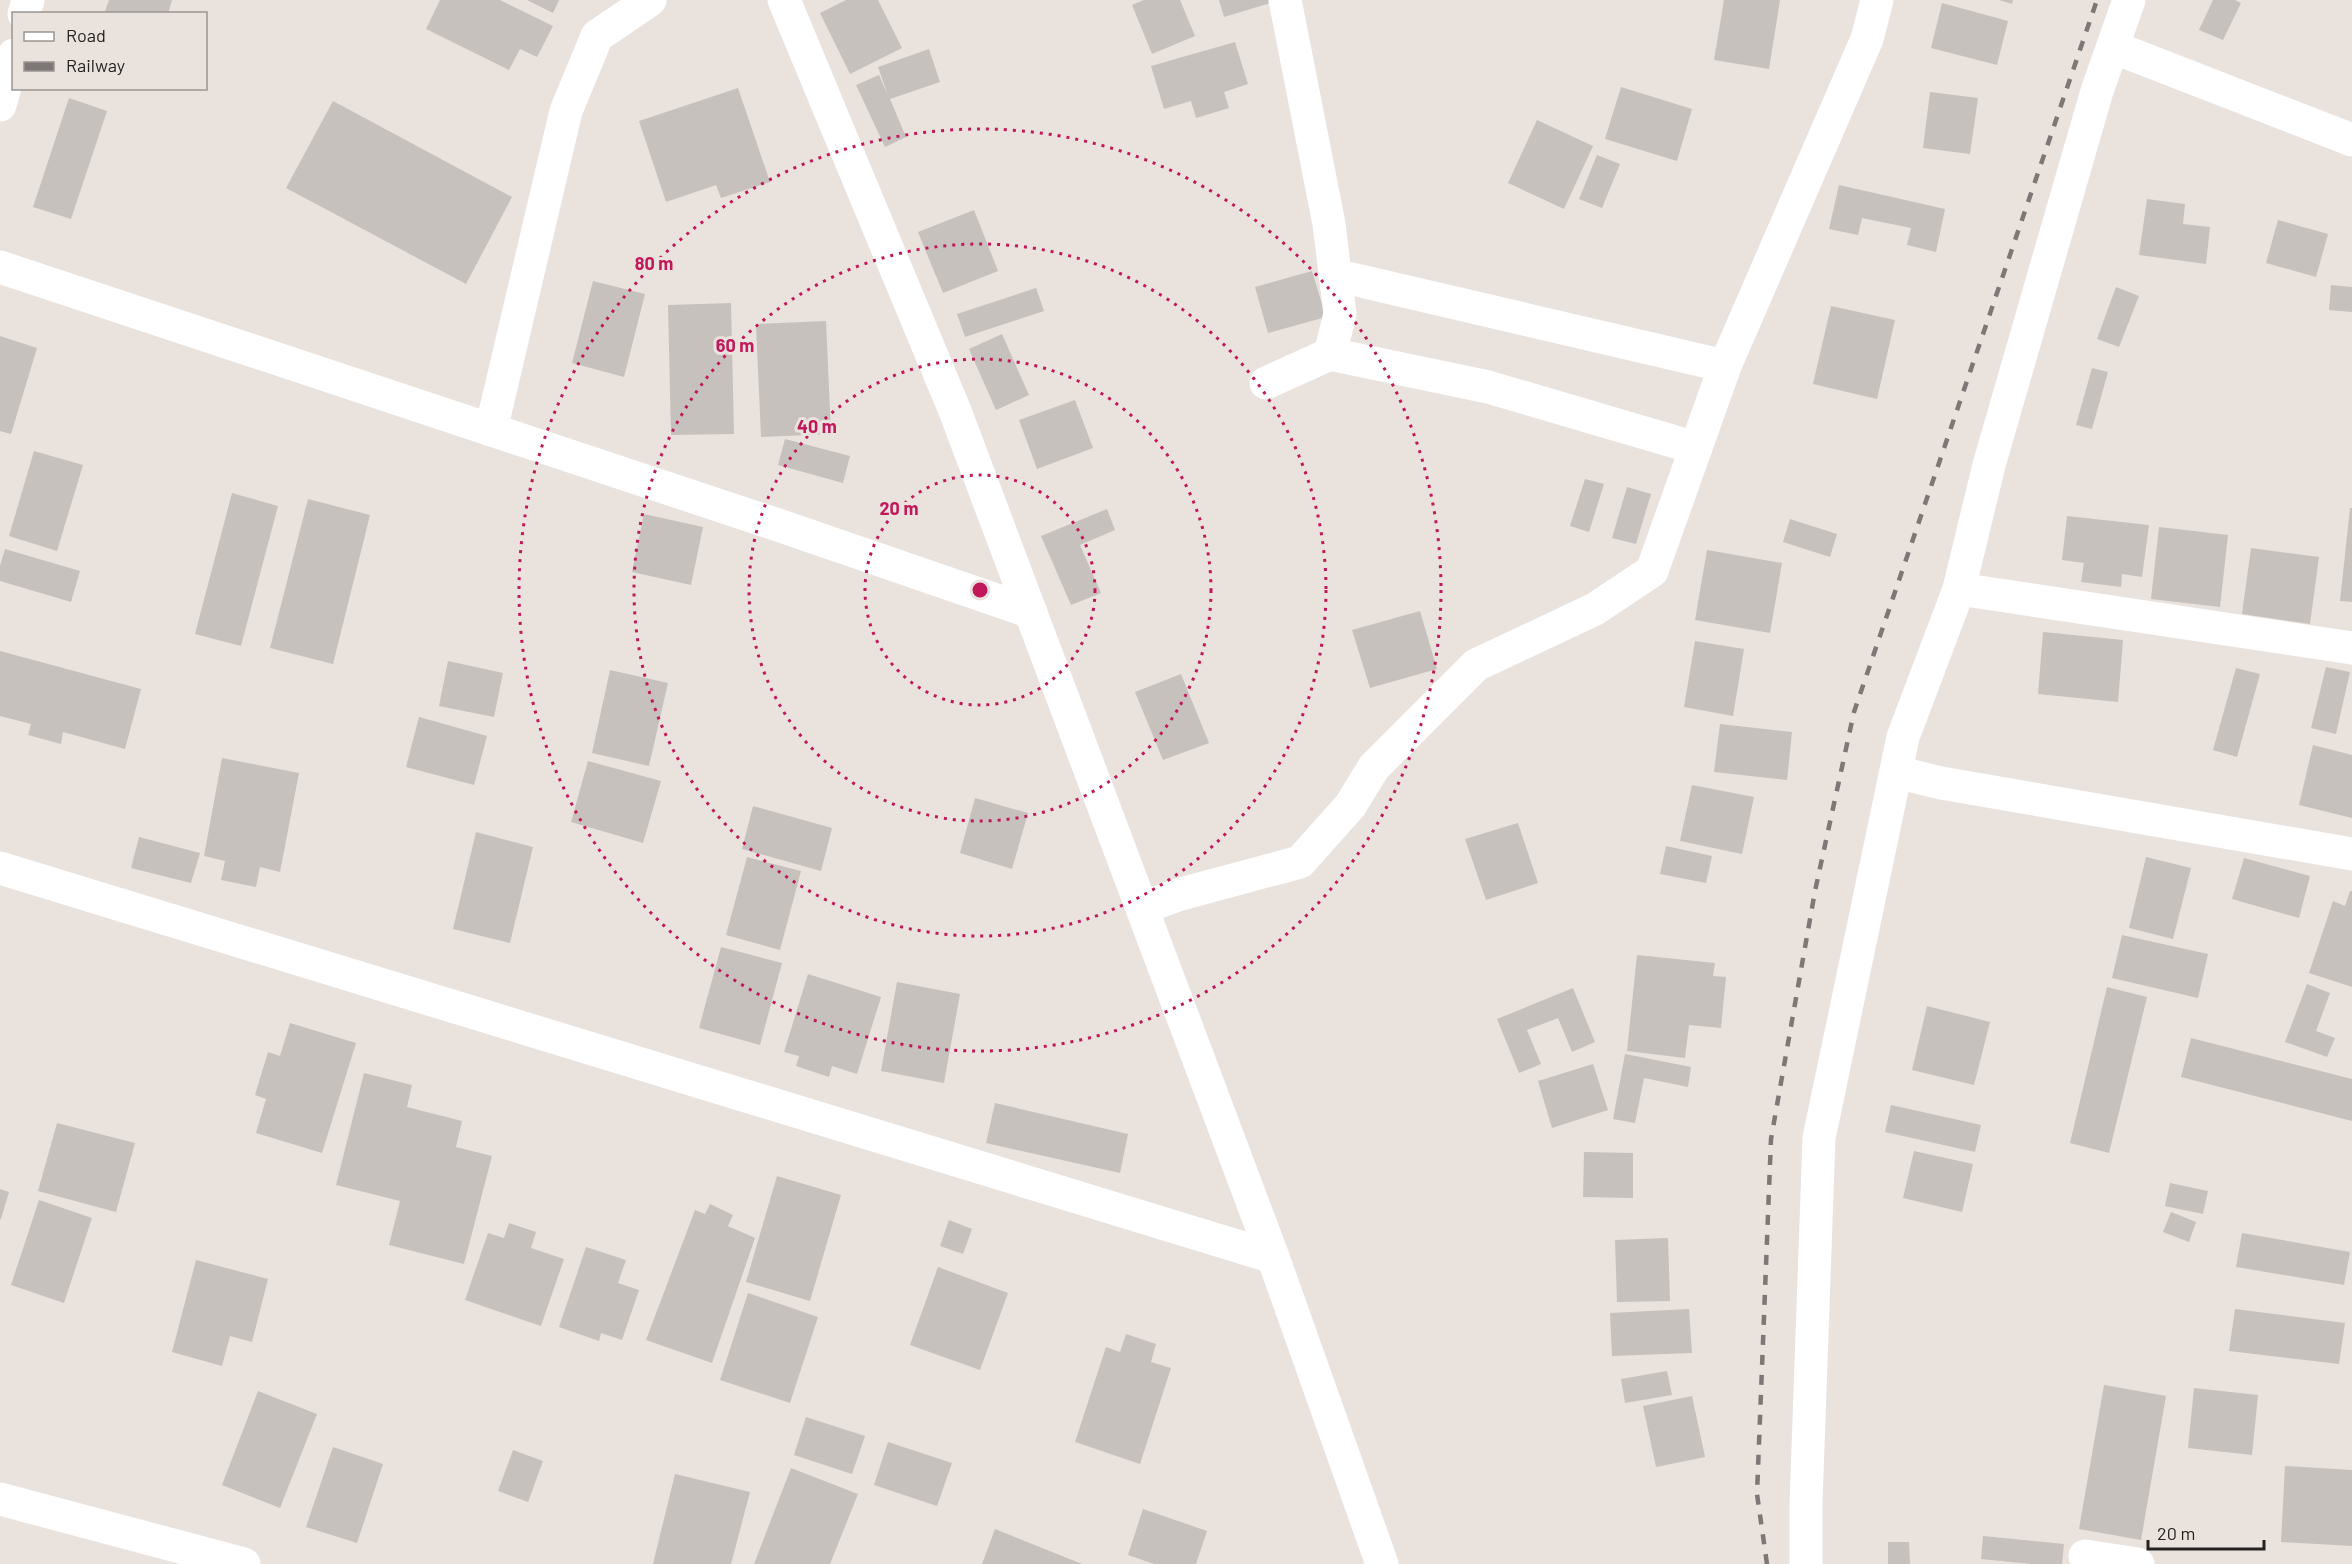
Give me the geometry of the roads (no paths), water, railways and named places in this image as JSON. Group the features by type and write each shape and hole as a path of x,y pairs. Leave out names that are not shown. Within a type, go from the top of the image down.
{"street":[{"path":"491,430 566,111 597,36 650,0"},
{"path":"784,0 955,411 1273,1257 1382,1564"},
{"path":"1285,0 1329,224 1340,314 1330,354"},
{"path":"1142,908 1180,894 1300,862 1350,806 1374,767 1476,665 1594,609 1652,571 1725,366 1867,39 1877,0"},
{"path":"1806,1564 1806,1504 1820,1138 1903,738 1959,589 1992,454 2097,90 2129,0"},
{"path":"2113,47 2352,140"},
{"path":"0,105 12,62"},
{"path":"0,267 1031,612"},
{"path":"1335,275 1725,366"},
{"path":"1266,383 1330,354 1488,387 1696,448"},
{"path":"1959,589 2352,648"},
{"path":"1896,772 1953,785 2352,854"},
{"path":"0,868 1273,1257"},
{"path":"0,1499 244,1564"},
{"path":"2085,1556 2138,1564"}],"railway":[{"path":"1767,1564 1757,1494 1771,1139 1815,891 1854,712 2097,0"}]}
